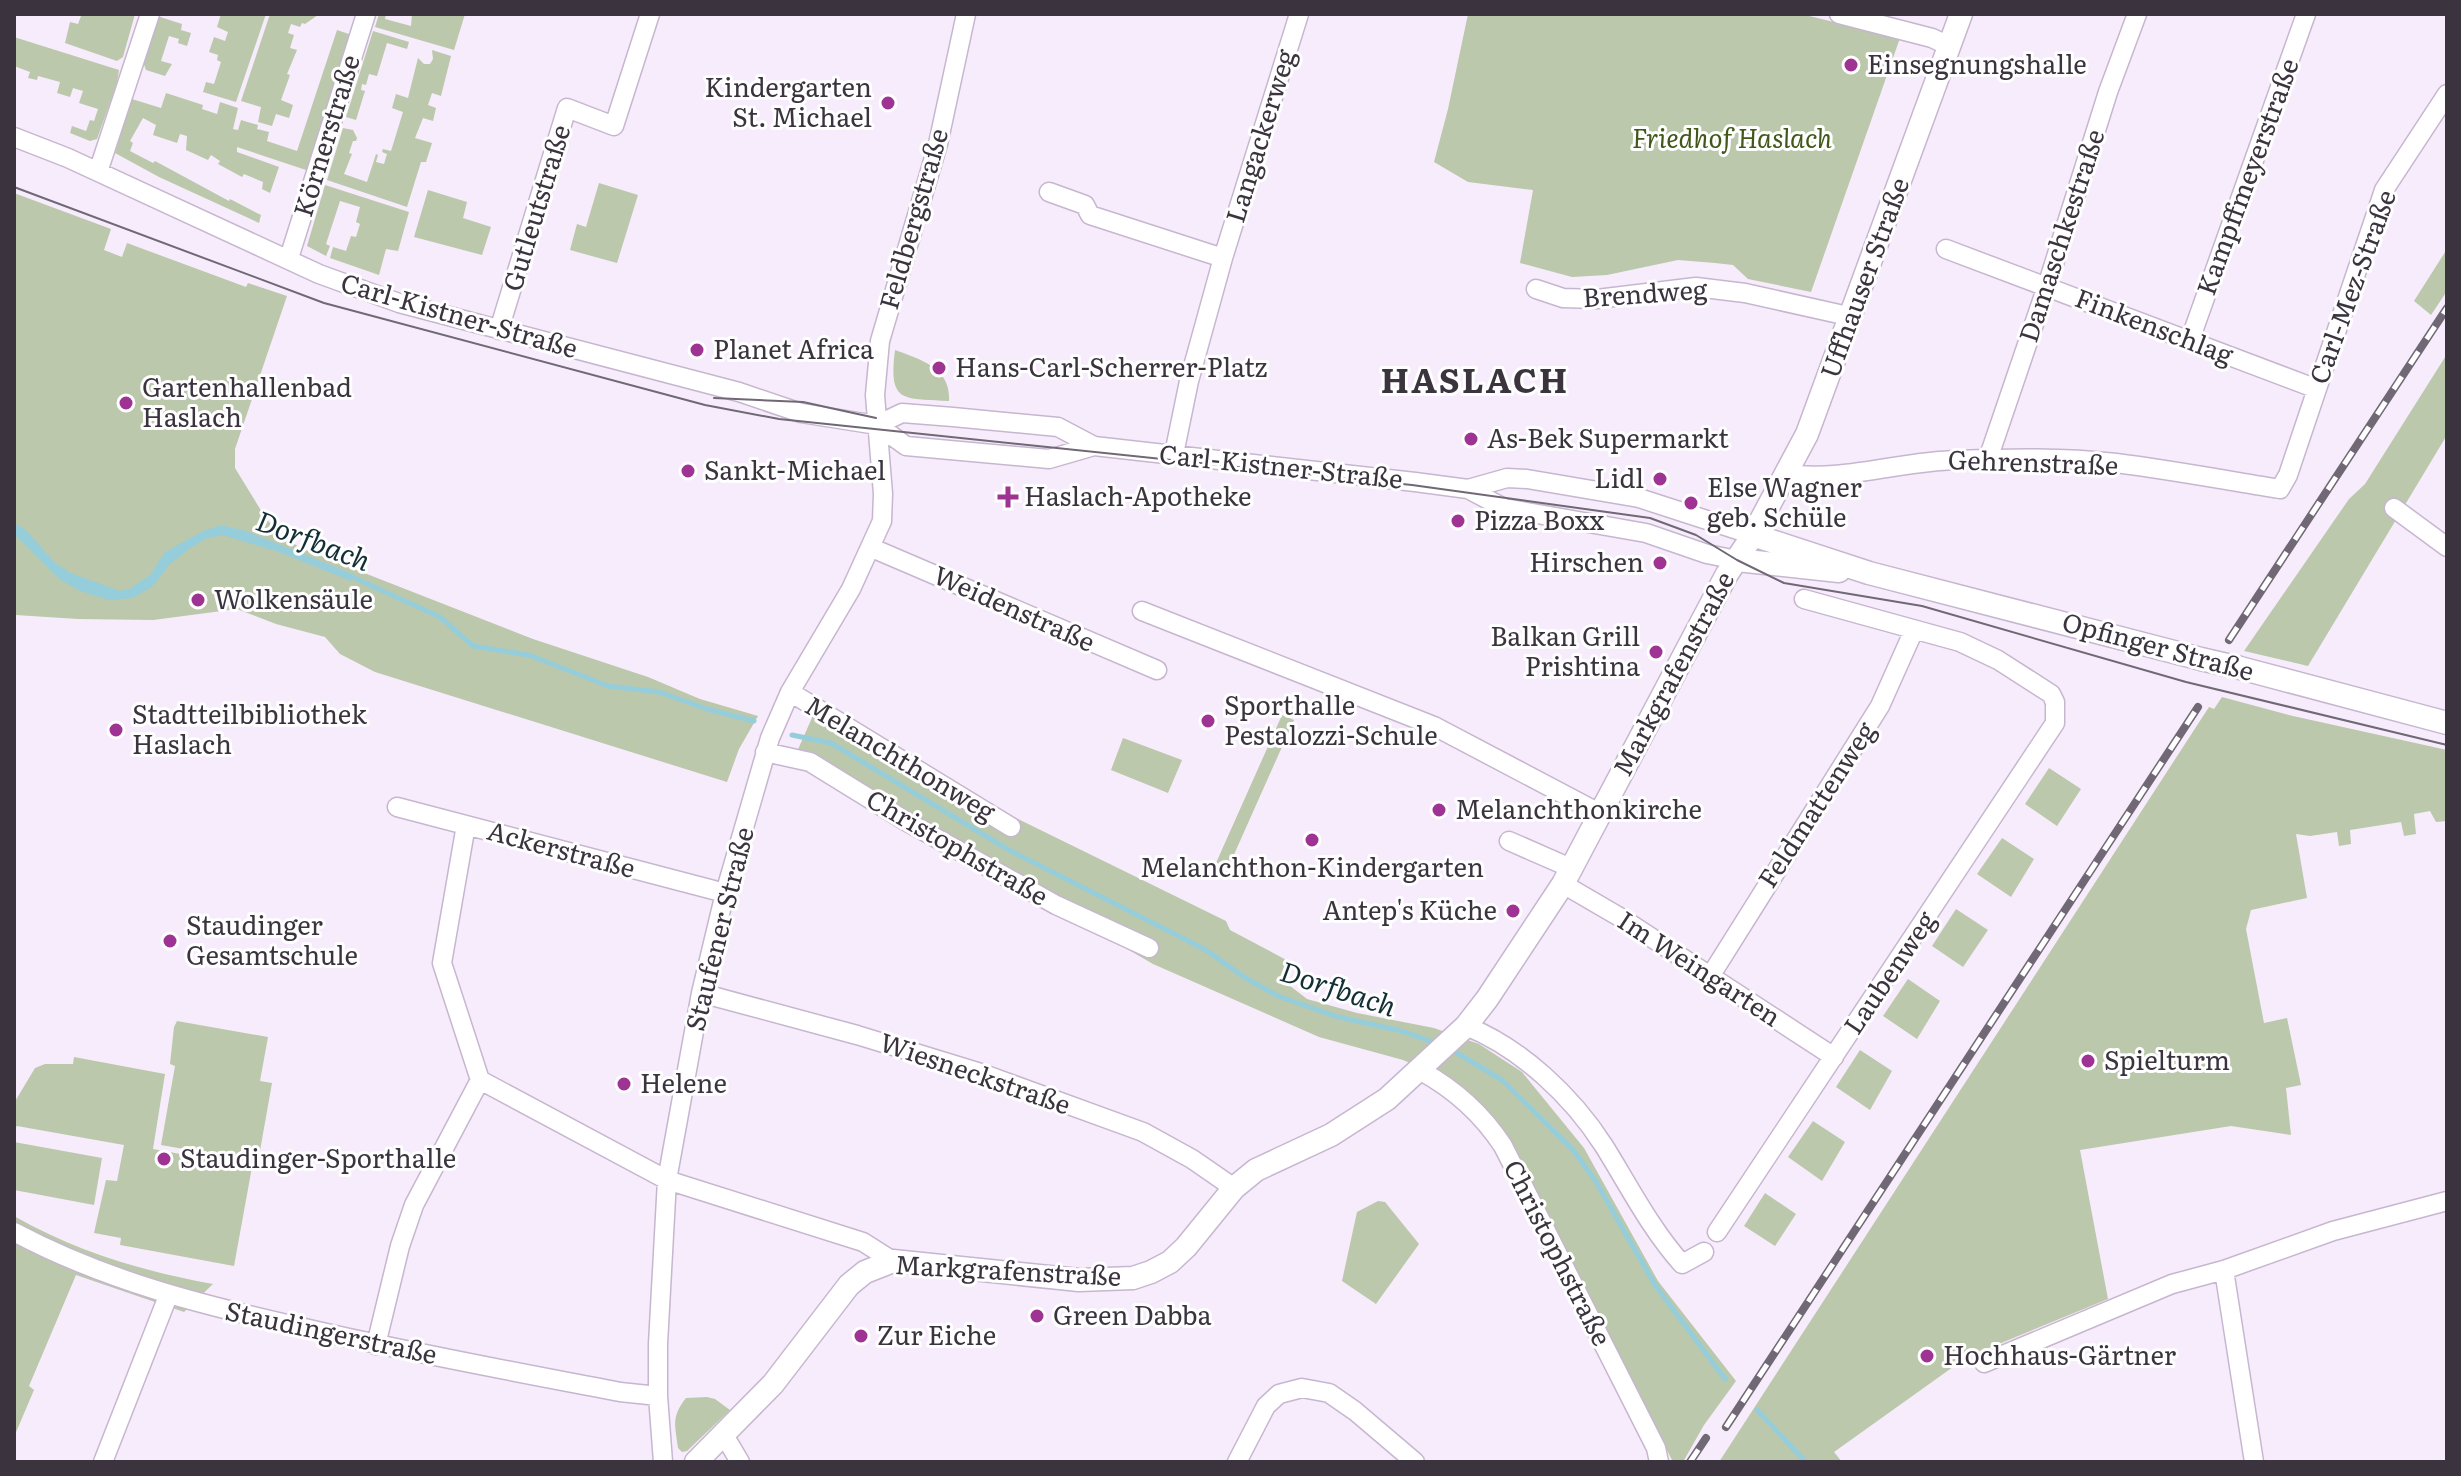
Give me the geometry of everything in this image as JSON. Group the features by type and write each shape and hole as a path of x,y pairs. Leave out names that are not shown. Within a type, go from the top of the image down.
{"street":[{"path":"98,172 150,14"},
{"name":"Körnerstraße","path":"289,258 366,14"},
{"name":"Gutleutstraße","path":"499,330 567,108 614,126 650,14"},
{"name":"Feldbergstraße","path":"877,425 877,360 882,328 938,144 966,14"},
{"name":"Langackerweg","path":"1174,454 1189,381 1223,258 1299,14"},
{"path":"1839,14 1932,38 1949,46"},
{"name":"Uffhauser Straße","path":"1753,535 1807,434 1961,14"},
{"name":"Damaschkestraße","path":"1988,459 2108,92 2137,14"},
{"name":"Kampffmeyerstraße","path":"2190,340 2306,14"},
{"name":"Carl-Mez-Straße","path":"2280,489 2288,475 2384,190 2447,94"},
{"name":"Carl-Kistner-Straße","path":"14,137 357,289 499,330 739,392 801,413 877,425 906,446 1049,459 1094,446 1468,489 1504,508 1646,533 1707,554 1737,560"},
{"name":"Langackerweg","path":"1049,192 1085,205 1090,215 1223,258"},
{"name":"Finkenschlag","path":"1946,249 2317,389"},
{"name":"Brendweg","path":"1536,289 1563,298 1597,299 1696,287 1745,293 1848,316"},
{"name":"Carl-Kistner-Straße","path":"877,425 906,413 1058,427 1094,446"},
{"name":"Staufener Straße","path":"663,1462 658,1396 659,1298 667,1180 701,993 725,893 777,719 872,548 884,510 877,425"},
{"name":"Gehrenstraße","path":"1787,474 1823,476 1931,460 2066,459 2116,463 2280,489"},
{"name":"Carl-Kistner-Straße","path":"1468,489 1507,478 1527,479 1639,498 1753,535"},
{"path":"2394,508 2447,547"},
{"name":"Markgrafenstraße","path":"698,1462 773,1384 849,1285 865,1272 893,1261 1079,1280 1133,1278 1170,1262 1234,1188 1256,1170 1355,1121 1387,1099 1444,1047 1487,999 1568,876 1727,574 1753,535"},
{"name":"Opfinger Straße","path":"1753,535 1869,573 2447,723"},
{"name":"Weidenstraße","path":"872,548 1157,670"},
{"name":"Opfinger Straße","path":"1737,560 1869,573"},
{"path":"1804,599 1914,630"},
{"path":"1142,611 1434,726 1601,814"},
{"name":"Laubenweg","path":"1717,1232 2055,723 2055,702 2051,694 1998,660 1960,642 1914,630"},
{"name":"Feldmattenweg","path":"1711,975 1880,706 1914,630"},
{"name":"Melanchthonweg","path":"790,692 1011,827"},
{"name":"Christophstraße","path":"768,745 810,762 904,820 1056,905 1149,948"},
{"name":"Ackerstraße","path":"397,807 725,893"},
{"path":"466,825 442,963 480,1080 667,1180 863,1242 893,1261"},
{"name":"Im Weingarten","path":"1509,841 1568,876 1834,1057"},
{"name":"Wiesneckstraße","path":"701,993 967,1068 1143,1132 1192,1159 1234,1188"},
{"path":"1444,1047 1486,1034 1528,1061 1561,1093 1602,1142 1658,1237 1682,1264 1704,1252"},
{"name":"Christophstraße","path":"1444,1047 1456,1092 1503,1146 1656,1448 1659,1462"},
{"path":"376,1345 400,1246 414,1205 480,1080"},
{"path":"1984,1363 2172,1284 2224,1270 2333,1231 2447,1201"},
{"name":"Staudingerstraße","path":"14,1232 95,1270 168,1296 376,1345 620,1392 658,1396"},
{"path":"2224,1270 2254,1462"},
{"path":"103,1462 168,1296"},
{"path":"1237,1462 1266,1406 1279,1394 1302,1388 1329,1393 1415,1462"},
{"path":"724,1435 740,1462"}],"green space":[{"path":"75,14 135,14 123,57 117,61 65,43 70,22 78,24 81,16"},
{"path":"221,14 266,14 236,102 203,92 206,82 214,84 221,62 217,60 218,55 209,52 214,37 225,41 228,32 217,27"},
{"path":"270,14 318,15 300,27 291,24 288,33 294,35 290,48 297,50 281,100 293,105 289,118 276,114 272,126 258,122 261,107 241,101"},
{"path":"379,14 386,14 385,19 411,26 412,14 465,14 454,50 375,27"},
{"name":"Friedhof Haslach","path":"1468,14 1801,14 1900,38 1811,292 1748,279 1733,265 1715,263 1678,260 1607,275 1572,277 1520,263 1533,190 1468,182 1434,162"},
{"path":"157,16 182,24 181,30 191,33 187,46 169,36 161,61 172,64 165,76 146,70 143,62"},
{"path":"337,30 352,35 309,171 237,147 237,152 279,167 270,193 262,189 263,182 244,174 242,177 218,164 220,161 211,155 208,160 186,150 187,136 180,134 177,143 153,135 156,125 143,118 130,141 133,143 130,151 261,215 259,223 115,153 132,99 161,108 166,93 203,105 202,109 217,114 220,102 238,108 233,129 238,130 241,120 258,125 257,129 269,132 267,141 297,151"},
{"path":"373,31 409,42 407,49 387,43 377,76 369,74 366,85 362,84 361,90 365,91 356,120 346,117"},
{"path":"14,37 119,70 97,139 90,141 70,133 72,126 86,131 98,109 79,103 83,91 73,88 70,97 57,93 60,82 38,76 37,80 28,78 30,72 14,66"},
{"path":"432,50 451,56 441,96 432,93 428,105 436,108 433,121 423,118 415,138 432,143 426,162 421,162 407,207 327,180 343,128 353,130 357,138 353,141 349,153 352,154 344,174 367,182 376,154 376,162 384,164 387,154 382,152 383,149 391,151 403,112 392,108 396,94 408,98 418,58 424,64 430,64"},
{"path":"599,183 638,195 617,263 570,250 577,224 586,227"},
{"path":"325,185 409,212 398,251 386,249 379,275 330,258 333,247 346,251 351,236 356,237 360,207 340,201 326,244 330,246 326,256 307,246"},
{"path":"428,190 467,202 463,218 491,227 482,255 414,237"},
{"path":"14,193 111,229 104,250 122,257 127,243 246,287 248,283 287,296 235,449 235,468 265,517 282,537 303,549 533,639 648,677 700,699 758,716 739,749 727,782 375,672 340,654 325,637 276,624 237,609 153,620 16,615"},
{"path":"2447,249 2447,291 2431,315 2414,301"},
{"path":"895,350 924,362 940,373 948,390 949,401 902,395 894,380"},
{"path":"2447,354 2447,435 2308,666 2244,651 2349,499 2365,484"},
{"path":"2222,697 2447,750 2447,821 2436,822 2430,811 2414,814 2416,834 2404,836 2401,822 2350,830 2351,844 2339,846 2337,832 2310,836 2296,834 2307,898 2251,910 2246,929 2264,1023 2287,1018 2301,1085 2286,1088 2291,1135 2231,1126 2080,1150 2108,1299 1977,1353 1953,1367 1834,1452 1842,1462 1719,1462 2209,707 2214,709"},
{"path":"815,711 959,790 1226,921 1230,930 1292,963 1285,982 1307,999 1357,1013 1434,1028 1479,1044 1522,1072 1584,1148 1658,1281 1736,1381 1704,1425 1683,1462 1673,1462 1509,1140 1437,1075 1403,1060 1319,1037 1153,964 931,844 792,763"},
{"path":"1282,715 1294,720 1228,868 1216,863"},
{"path":"1123,738 1182,760 1168,793 1111,770"},
{"path":"2049,768 2081,789 2057,826 2025,804"},
{"path":"2002,838 2034,859 2011,897 1977,874"},
{"path":"1956,909 1988,930 1963,967 1932,946"},
{"path":"1908,979 1940,1001 1917,1039 1883,1016"},
{"path":"177,1021 268,1037 260,1081 272,1083 258,1162 161,1145 175,1066 170,1064"},
{"path":"1860,1050 1892,1071 1870,1110 1836,1087"},
{"name":"Staudinger-Sporthalle","path":"74,1057 165,1074 153,1149 252,1167 234,1266 120,1245 121,1238 94,1233 106,1180 117,1181 124,1145 17,1126 14,1129 14,1103 35,1068 45,1064 73,1064"},
{"path":"1813,1121 1845,1142 1822,1181 1788,1157"},
{"path":"14,1142 102,1158 94,1205 14,1190"},
{"path":"1765,1193 1796,1214 1775,1246 1744,1226"},
{"path":"1378,1201 1385,1202 1419,1244 1376,1304 1342,1281 1357,1212"},
{"path":"14,1216 110,1259 213,1284 184,1312 76,1275 29,1386 34,1390 14,1437"},
{"path":"707,1397 730,1410 687,1451 682,1452 678,1448 675,1427 678,1411 686,1398"}],"water":[{"path":"14,523 26,530 54,562 71,573 120,591 129,589 150,575 165,552 205,530 221,525 246,531 353,574 351,581 276,551 222,535 205,539 189,549 170,564 153,586 133,598 109,600 80,591 59,579 14,534"}],"waterway":[{"name":"Dorfbach","path":"348,575 440,617 473,646 529,655 608,686 659,692 754,721"},
{"name":"Dorfbach","path":"792,735 831,743 1009,850 1206,950 1278,996 1338,1017 1398,1030 1439,1044"},
{"name":"Dorfbach","path":"1452,1050 1502,1080 1573,1150 1595,1180 1655,1285 1725,1379"},
{"name":"Dorfbach","path":"1757,1410 1806,1462"}],"tram line":[{"path":"14,187 324,303 705,405 779,419 1412,485 1650,518 1696,535 1784,583 1922,606 2186,682 2447,745"},
{"path":"714,398 803,402 876,418"}],"railway":[{"path":"2229,640 2447,308"},
{"path":"1726,1427 2198,707"},
{"path":"1690,1462 1706,1438"}],"place":[{"name":"Einsegnungshalle","path":"1851,65"},
{"name":"Kindergarten St. Michael","path":"888,103"},
{"name":"Planet Africa","path":"697,350"},
{"name":"Hans-Carl-Scherrer-Platz","path":"939,368"},
{"name":"Gartenhallenbad Haslach","path":"126,403"},
{"name":"As-Bek Supermarkt","path":"1471,439"},
{"name":"Sankt-Michael","path":"688,471"},
{"name":"Lidl","path":"1660,479"},
{"name":"Haslach-Apotheke","path":"1008,497"},
{"name":"Else Wagner geb. Schüle","path":"1691,503"},
{"name":"Pizza Boxx","path":"1458,521"},
{"name":"Hirschen","path":"1660,563"},
{"name":"Wolkensäule","path":"198,600"},
{"name":"Balkan Grill Prishtina","path":"1656,652"},
{"name":"Sporthalle Pestalozzi-Schule","path":"1208,721"},
{"name":"Stadtteilbibliothek Haslach","path":"116,730"},
{"name":"Melanchthonkirche","path":"1439,810"},
{"name":"Melanchthon-Kindergarten","path":"1312,840"},
{"name":"Antep's Küche","path":"1513,911"},
{"name":"Staudinger Gesamtschule","path":"170,941"},
{"name":"Spielturm","path":"2088,1061"},
{"name":"Helene","path":"624,1084"},
{"name":"Staudinger-Sporthalle","path":"164,1159"},
{"name":"Green Dabba","path":"1037,1316"},
{"name":"Zur Eiche","path":"861,1336"},
{"name":"Hochhaus-Gärtner","path":"1927,1356"}],"district":[{"name":"HASLACH","path":"1475,381"}]}
